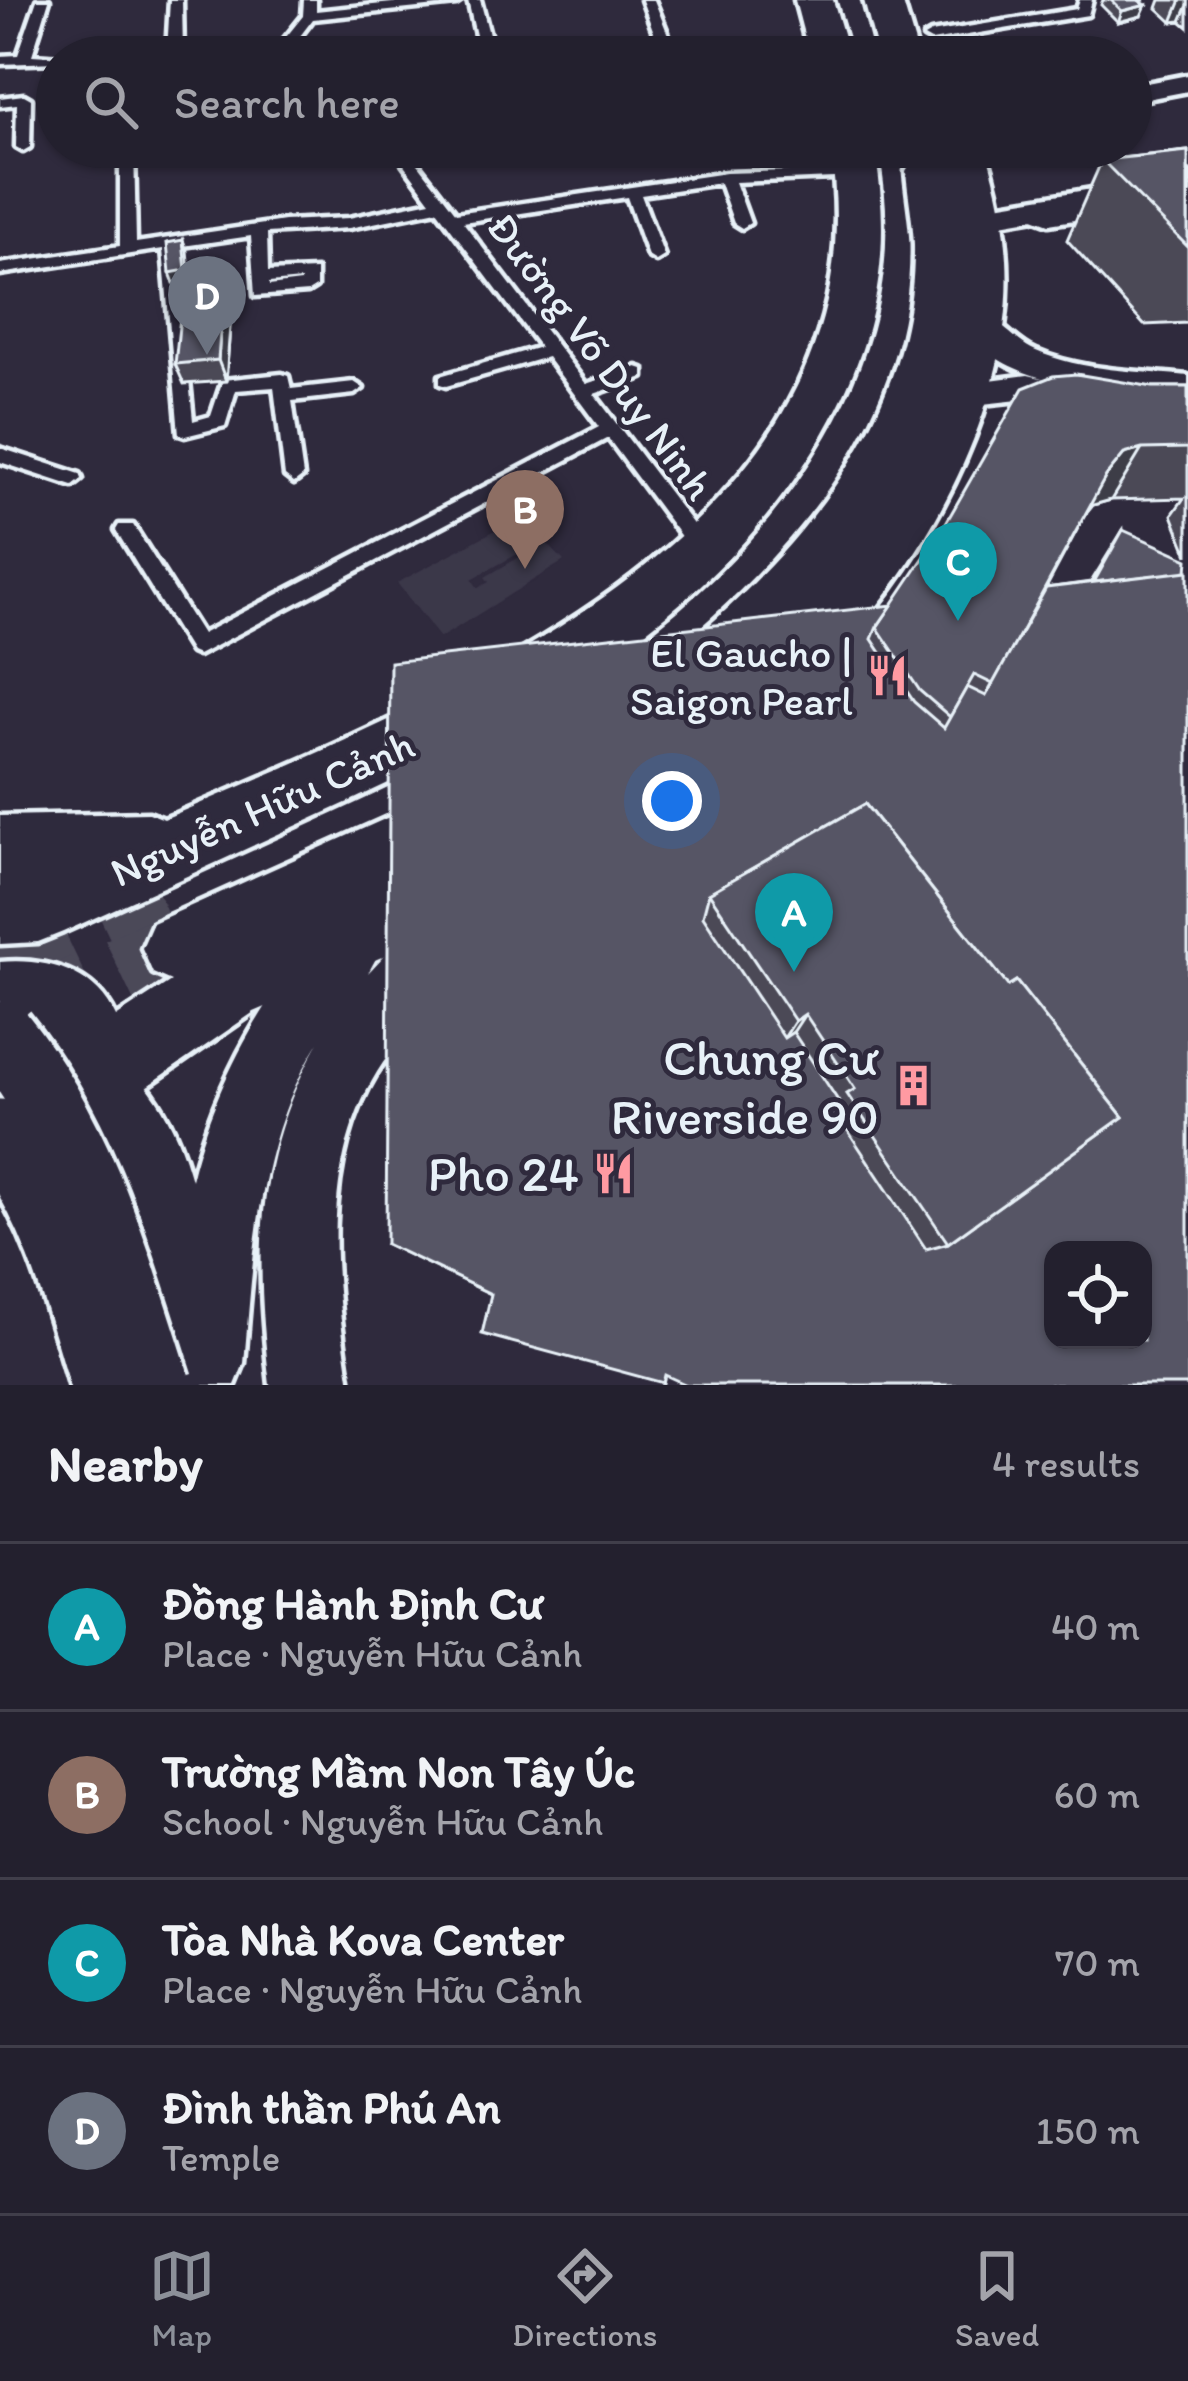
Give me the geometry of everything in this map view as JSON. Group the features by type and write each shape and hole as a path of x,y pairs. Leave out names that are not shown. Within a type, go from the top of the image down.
{"main road":[{"path":"814,0 839,36"},
{"path":"847,0 849,36"},
{"path":"883,0 920,36"},
{"name":"Nguyễn Hữu Cảnh","path":"6,971 175,896 422,738 518,687 657,592 703,551 779,462 839,356 857,278 864,168"},
{"path":"175,896 567,705 666,635 778,535 849,436 876,379 887,342 903,245 870,168"},
{"path":"927,168 937,211 935,305 914,392 886,455 855,508 669,725 798,681 926,479 964,394 980,326 986,268 967,168"},
{"path":"0,848 175,896 515,834"},
{"path":"92,1079 228,986 359,931 515,834"},
{"path":"310,1385 298,1310 297,1242 310,1131 334,1076 515,834"},
{"path":"191,1378 239,1134 261,1076 302,1007 359,931"},
{"path":"6,971 20,1055 50,1103 102,1226 191,1378"},
{"path":"0,1176 44,1154 66,1132 83,1106 92,1079 92,1053 72,1011 6,971"},
{"path":"92,1079 145,1142 191,1378"},
{"path":"0,1134 37,1190 68,1262 105,1385"}],"street":[{"path":"1152,90 1188,83"},
{"path":"978,218 1188,182"},
{"path":"980,326 1024,360 1105,380 1188,388"},
{"path":"964,394 1028,387 1091,403 1188,417"}],"lane":[{"path":"24,59 43,0"},
{"path":"175,36 176,0"},
{"path":"293,36 309,16 310,0"},
{"path":"309,16 456,0"},
{"path":"474,0 483,36"},
{"path":"648,0 662,36"},
{"path":"934,36 1083,12 1086,0"},
{"path":"0,60 36,59"},
{"path":"0,102 24,99 22,148"},
{"path":"127,168 128,250"},
{"name":"Đường Võ Duy Ninh","path":"414,168 703,551"},
{"path":"613,168 656,256"},
{"path":"0,269 259,230 626,192 790,168"},
{"path":"727,178 742,223"},
{"path":"259,230 260,278"},
{"path":"170,244 185,429 219,421 230,384 282,380 294,476"},
{"path":"446,380 551,350"},
{"path":"583,391 637,373"},
{"path":"284,396 354,388"},
{"path":"126,530 198,646 612,428"},
{"path":"0,455 73,479"}],"shaded area":[{"path":"503,526 523,551 472,579 478,588 489,582 485,577 528,552 520,543 537,533 564,561 440,638 397,583"}],"building":[{"path":"1111,0 1138,0 1146,5 1122,11"},
{"path":"1188,151 1188,246 1110,168 1152,168 1152,155"},
{"path":"183,240 186,270 170,273 167,243"},
{"path":"222,305 218,360 175,364 181,308"},
{"path":"1076,374 1153,387 1188,387 1188,448 1124,454 1106,476 993,684 974,675 950,717 920,691 877,627 939,535 1023,388 1053,376"},
{"path":"1123,530 1188,559 1187,572 1094,582"},
{"path":"1188,571 1188,1385 687,1385 665,1375 663,1383 482,1334 491,1294 386,1244 390,662 892,605 872,639 914,702 944,728 967,687 986,696 1046,588","holes":["865,804 1008,986 1016,981 1123,1117 948,1243 926,1249 833,1108 839,1102 793,1032 784,1038 703,916 709,893"]},
{"name":"Chung Cư Riverside 90","path":"865,804 1008,986 1016,981 1123,1117 948,1243 847,1094 855,1089 805,1014 795,1021 709,893"}],"tunnel":[{"path":"0,973 160,897"},
{"path":"18,1023 178,948"}],"place":[{"name":"Đình thần Phú An","path":"207,355"},
{"name":"Trường Mầm Non Tây Úc","path":"525,569"},
{"name":"Tòa Nhà Kova Center","path":"958,621"},
{"name":"El Gaucho | Saigon Pearl","path":"887,676"},
{"name":"Đồng Hành Định Cư","path":"794,972"},
{"name":"Chung Cư Riverside 90","path":"913,1086"},
{"name":"Pho 24","path":"613,1173"}]}
